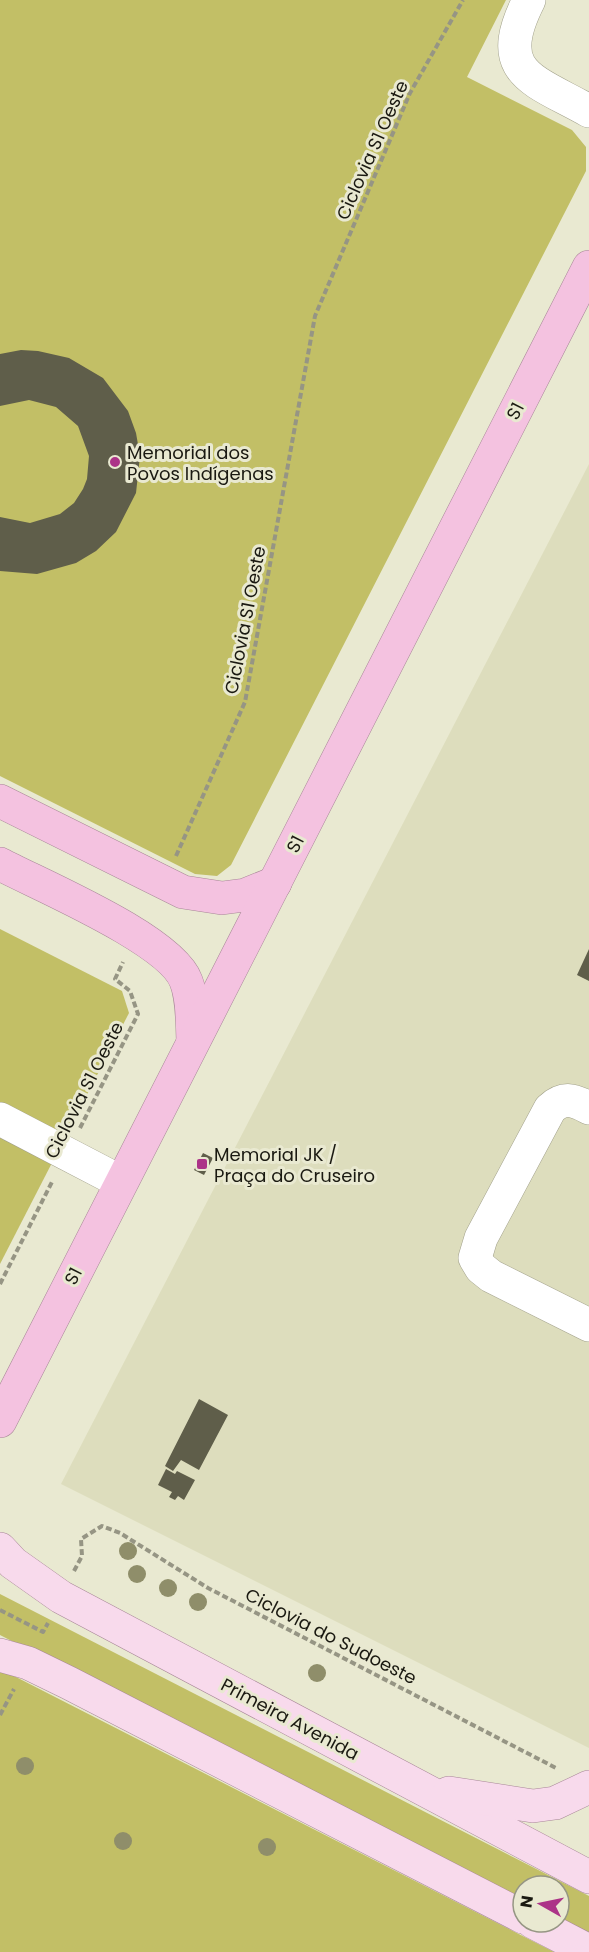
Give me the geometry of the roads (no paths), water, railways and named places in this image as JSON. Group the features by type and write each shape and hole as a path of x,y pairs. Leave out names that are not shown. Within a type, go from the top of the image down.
{"highway":[{"name":"S1","path":"0,1421 589,267"},
{"path":"0,801 183,892 222,898 245,895 275,883"},
{"path":"0,864 137,934 162,950 175,963 186,980 191,1003 193,1040"}],"main road":[{"name":"Primeira Avenida","path":"0,1549 13,1563 61,1597 589,1876"},
{"path":"0,1655 28,1663 69,1683 511,1911"},
{"path":"418,1787 533,1806 555,1803 589,1787"},
{"path":"556,1934 589,1951"}],"lane":[{"path":"529,0 516,24 512,47 525,76 589,111"},
{"path":"589,1108 575,1101 565,1100 558,1101 550,1109 480,1238 475,1258 481,1268 491,1276 589,1325"},
{"path":"0,1119 121,1182"}],"place":[{"name":"Memorial dos Povos Indígenas","path":"115,462"},
{"name":"Memorial JK / Praça do Cruseiro","path":"202,1164"}]}
